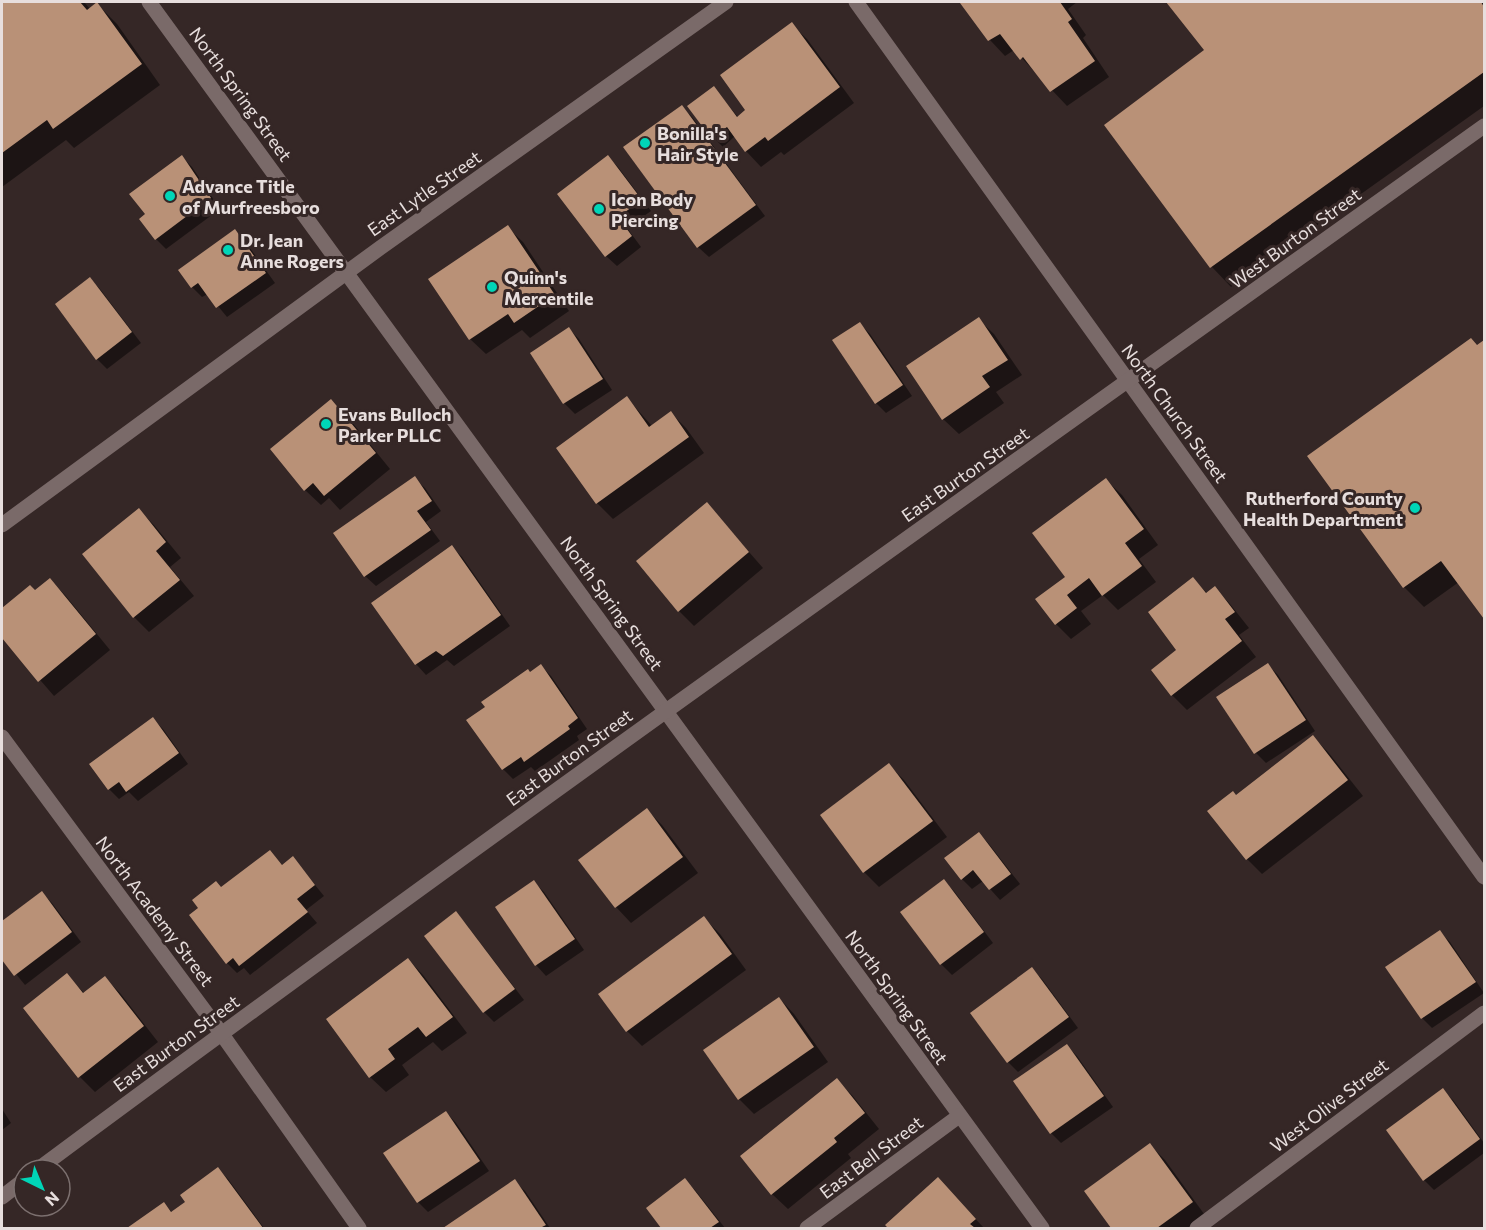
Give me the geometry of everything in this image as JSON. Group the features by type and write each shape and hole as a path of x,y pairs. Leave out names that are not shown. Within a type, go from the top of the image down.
{"street":[{"name":"North Spring Street","path":"150,2 1042,1228"},
{"name":"East Lytle Street","path":"2,525 346,272 726,2"},
{"name":"North Church Street","path":"856,2 1485,877"},
{"name":"West Burton Street","path":"1128,381 1485,126"},
{"name":"East Burton Street","path":"54,1158 221,1033 666,711 1128,381"},
{"name":"North Academy Street","path":"2,736 221,1033 359,1228"},
{"name":"West Olive Street","path":"1197,1228 1485,1012"},
{"name":"East Bell Street","path":"807,1228 959,1116"}],"building":[{"path":"2,2 80,2 87,10 97,2 142,64 53,129 47,120 2,153"},
{"path":"1060,2 1072,19 1068,22 1095,61 1050,92 1023,57 1020,60 1000,34 988,41 960,3"},
{"path":"1166,2 1481,2 1484,7 1484,72 1210,268 1104,125 1204,50"},
{"path":"792,22 840,87 768,141 765,137 745,152 727,127 711,138 687,106 714,86 737,117 745,110 720,75"},
{"path":"682,105 756,205 697,248 623,147"},
{"name":"Advance Title of Murfreesboro","path":"182,155 211,198 155,240 139,219 145,214 129,194"},
{"name":"Icon Body Piercing","path":"608,155 642,200 618,217 632,236 605,257 557,194"},
{"name":"Quinn's Mercentile","path":"508,225 555,295 514,323 508,314 469,340 428,279"},
{"name":"Dr. Jean Anne Rogers","path":"235,229 266,273 216,308 198,283 191,288 178,270"},
{"path":"90,277 132,332 96,360 55,304"},
{"path":"979,317 1008,360 982,376 990,387 942,420 906,366"},
{"path":"860,322 903,385 875,404 832,340"},
{"path":"569,327 603,379 563,404 530,353"},
{"name":"Rutherford County Health Department","path":"1471,338 1477,345 1484,340 1484,619 1441,561 1403,588 1307,456"},
{"path":"627,396 649,427 671,411 689,437 596,504 556,448"},
{"name":"Evans Bulloch Parker PLLC","path":"331,399 376,453 324,496 313,483 304,491 270,449"},
{"path":"415,476 432,501 417,511 431,530 364,577 333,533"},
{"path":"1106,478 1144,529 1125,543 1142,566 1102,596 1089,578 1067,595 1077,608 1055,625 1035,599 1065,577 1032,533"},
{"path":"707,502 749,552 678,612 636,561"},
{"path":"139,508 166,542 156,551 180,580 133,618 82,554"},
{"path":"452,545 501,615 443,656 436,651 415,665 371,603"},
{"path":"1193,577 1206,593 1215,586 1235,612 1225,619 1242,641 1171,696 1151,670 1176,650 1148,612"},
{"path":"50,578 96,634 38,682 2,638 2,608 30,585 35,590"},
{"path":"1268,663 1306,720 1254,754 1216,697"},
{"path":"541,664 578,718 568,726 570,729 524,762 521,757 502,770 466,720 485,707 481,702 528,669 530,672"},
{"path":"153,717 179,753 126,792 119,782 108,790 89,764"},
{"path":"1313,735 1348,780 1246,860 1207,811 1233,791 1236,795"},
{"path":"889,763 933,821 863,873 820,815"},
{"path":"647,808 683,857 615,908 578,860"},
{"path":"979,832 1011,874 989,890 973,870 961,880 944,858"},
{"path":"270,850 282,865 293,856 315,885 297,899 308,912 239,966 233,958 226,964 189,915 198,908 192,900 216,881 221,887"},
{"path":"944,879 984,932 940,965 900,912"},
{"path":"534,880 575,939 535,966 495,907"},
{"path":"42,891 72,932 14,976 2,960 2,921"},
{"path":"456,911 515,989 483,1013 424,936"},
{"path":"704,916 732,954 626,1032 598,994"},
{"path":"1440,930 1476,982 1421,1019 1385,967"},
{"path":"408,958 453,1017 426,1037 418,1027 388,1049 395,1059 369,1078 326,1019"},
{"path":"1032,967 1069,1017 1007,1063 970,1013"},
{"path":"67,973 83,993 105,976 144,1026 78,1078 23,1008"},
{"path":"779,997 814,1047 738,1100 703,1050"},
{"path":"1067,1044 1104,1096 1050,1134 1013,1081"},
{"path":"837,1078 865,1113 834,1138 837,1142 771,1195 740,1156"},
{"path":"1443,1088 1480,1139 1423,1181 1386,1130"},
{"path":"446,1111 480,1161 417,1203 383,1153"},
{"path":"1150,1143 1193,1202 1157,1228 1111,1228 1084,1191"},
{"path":"218,1167 263,1228 127,1228 164,1202 171,1212 185,1202 180,1195"},
{"path":"938,1177 976,1219 970,1224 975,1228 888,1228 885,1225"},
{"path":"685,1178 719,1222 710,1228 661,1228 646,1208"},
{"path":"515,1179 546,1225 540,1228 443,1228"}],"place":[{"name":"Bonilla's Hair Style","path":"645,143"},
{"name":"Advance Title of Murfreesboro","path":"170,196"},
{"name":"Icon Body Piercing","path":"599,209"},
{"name":"Dr. Jean Anne Rogers","path":"228,250"},
{"name":"Quinn's Mercentile","path":"492,287"},
{"name":"Evans Bulloch Parker PLLC","path":"326,424"},
{"name":"Rutherford County Health Department","path":"1415,508"}]}
